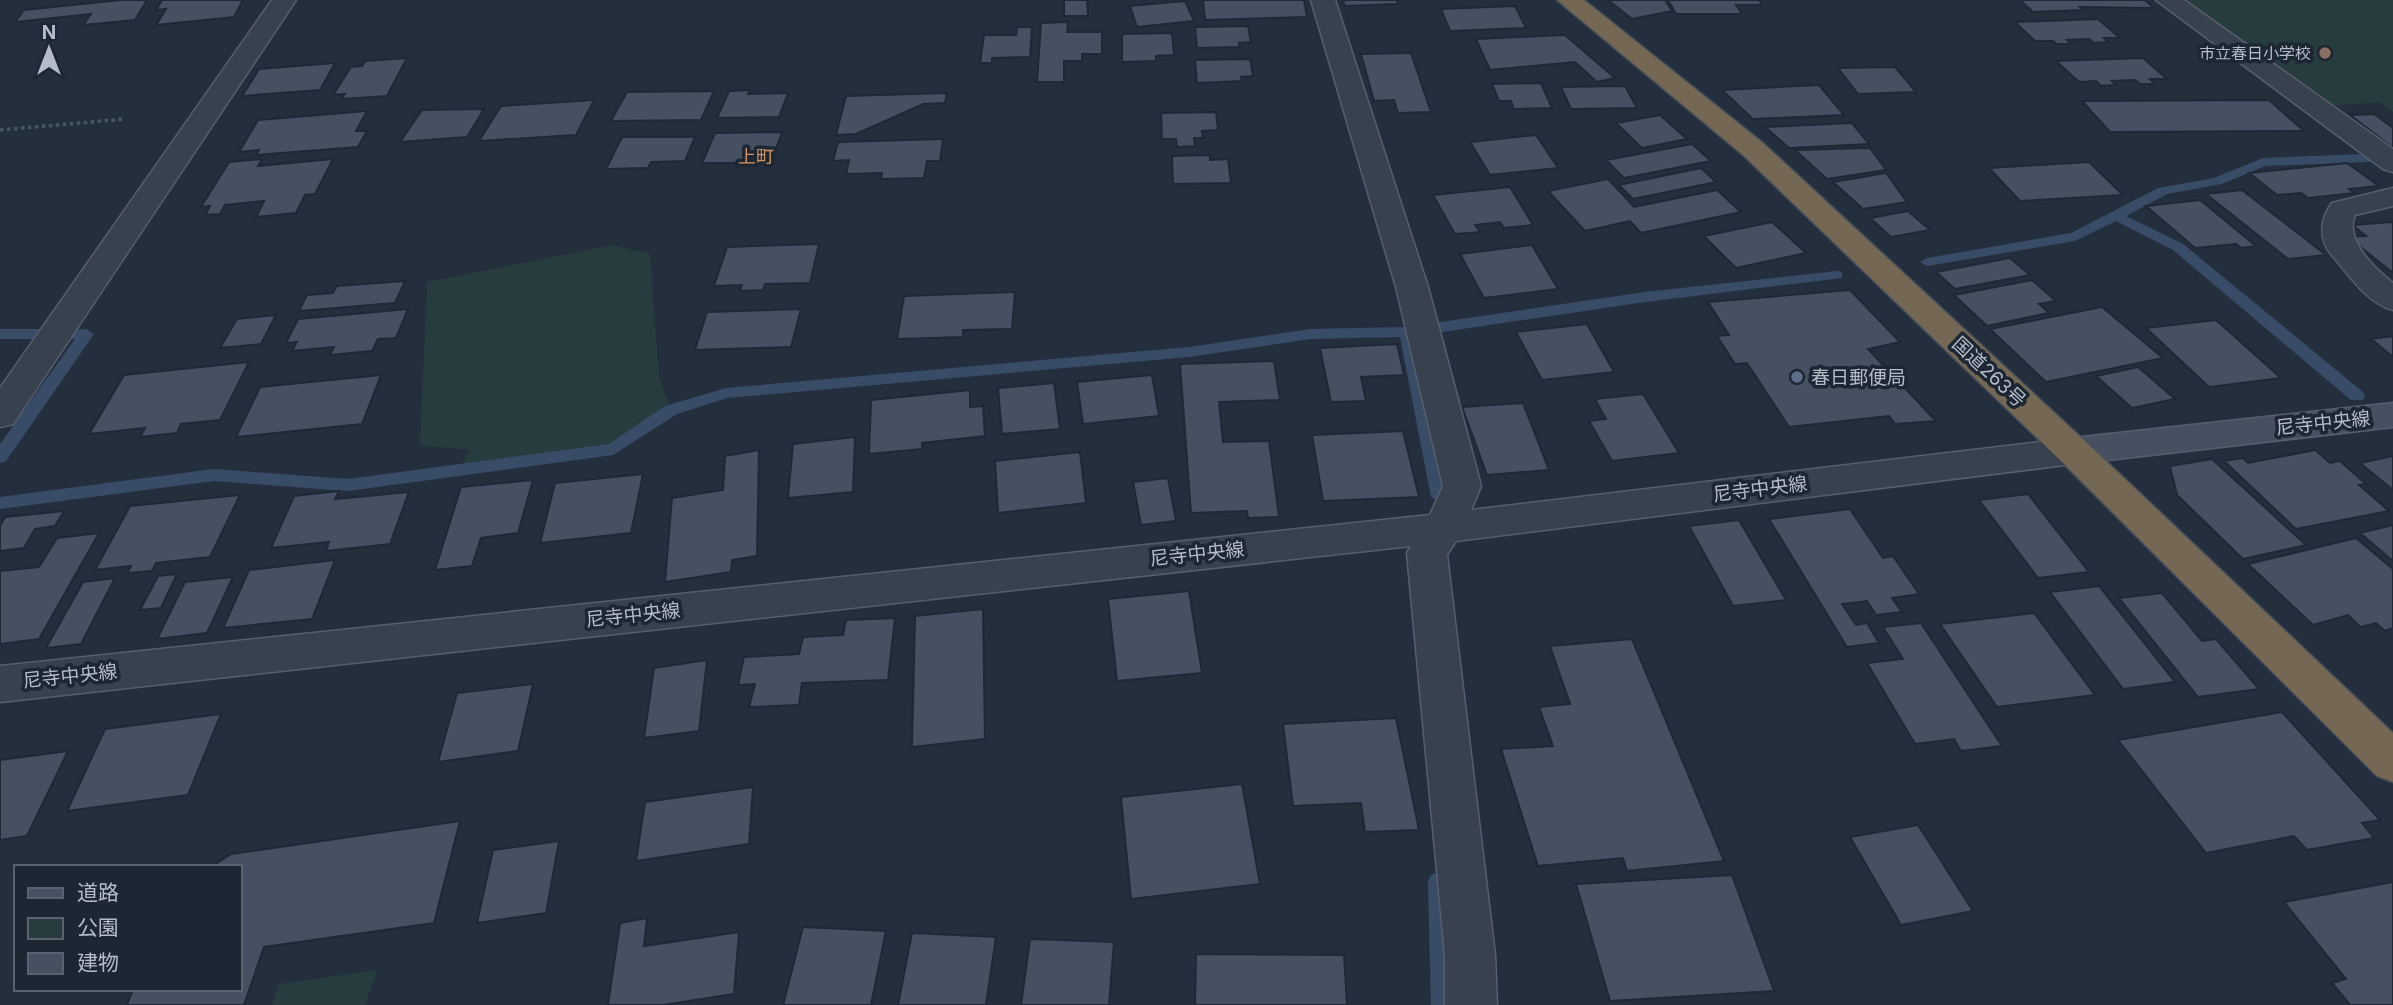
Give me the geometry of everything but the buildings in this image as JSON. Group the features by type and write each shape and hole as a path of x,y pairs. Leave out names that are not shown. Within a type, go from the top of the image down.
{"highway":[{"name":"国道263号","path":"1571,0 1753,149 2073,451 2393,762"}],"street":[{"path":"0,415 284,0"},
{"path":"1322,0 1424,331 1462,486 1444,528 1427,554 1470,955 1471,1005"},
{"path":"2168,0 2384,157"},
{"path":"2393,197 2343,209 2336,222 2342,246 2377,287 2393,300"},
{"name":"尼寺中央線","path":"0,684 1444,528 2393,415"}],"path":[{"path":"0,130 125,119"}],"green space":[{"name":"市立春日小学校","path":"2186,0 2393,0 2393,112 2380,102 2330,106"},
{"path":"612,245 650,254 659,377 671,410 613,449 460,470 469,450 420,445 427,282"},
{"path":"377,970 365,1005 272,1005 279,984"}],"waterway":[{"path":"1927,262 2075,237 2163,191 2217,181 2263,162 2393,157"},
{"path":"2116,216 2178,247 2357,396"},
{"path":"1407,332 1645,297 1837,275"},
{"path":"0,503 214,475 348,485 613,449 671,410 726,393 1189,352 1310,334 1407,332"},
{"path":"1407,332 1440,497"},
{"path":"0,334 86,334 0,457"},
{"path":"1439,882 1443,1005"}],"place":[{"name":"市立春日小学校","path":"2325,53"},
{"name":"春日郵便局","path":"1797,377"}],"district":[{"name":"上町","path":"756,156"}]}
